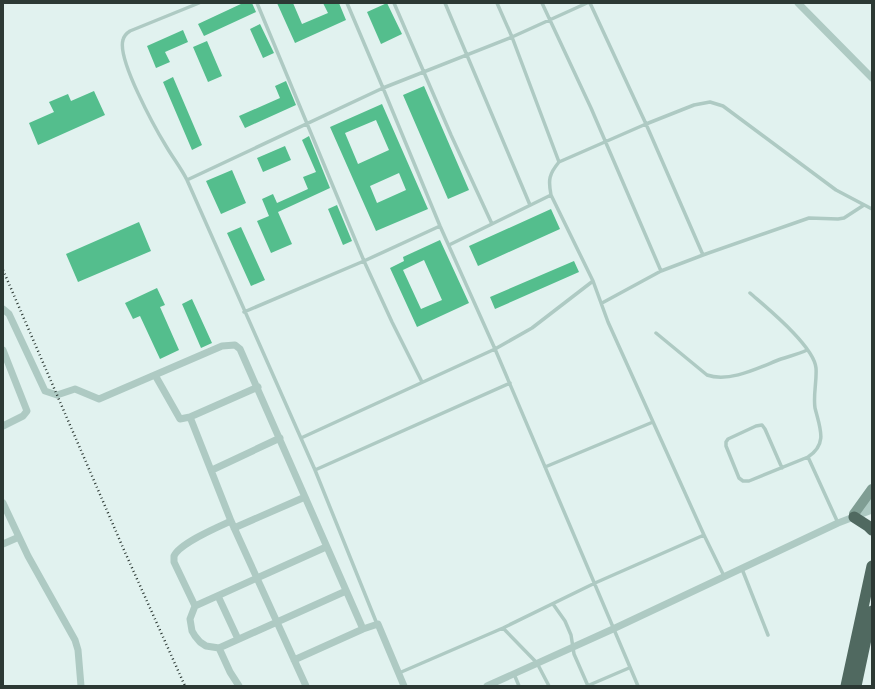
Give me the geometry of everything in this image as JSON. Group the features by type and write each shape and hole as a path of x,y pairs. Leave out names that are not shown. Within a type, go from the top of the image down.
{"highway":[{"path":"848,518 868,526 872,530"},
{"path":"846,686 868,598 872,566"},
{"path":"856,686 872,611"}],"main road":[{"path":"848,518 872,489"}],"street":[{"path":"798,3 872,78"},
{"path":"3,309 9,314 44,391 57,395 75,390 99,399 222,346 235,345 240,349 363,629"},
{"path":"3,350 27,410 23,416 3,426"},
{"path":"155,375 180,419 190,418 258,387"},
{"path":"190,418 233,524 306,686"},
{"path":"212,470 280,438"},
{"path":"305,497 233,524 203,533 182,547 174,555 174,562 195,606 190,620 192,631 200,642 206,646 220,648 346,591"},
{"path":"848,518 872,502"},
{"path":"3,503 50,596 75,640 78,650 81,686"},
{"path":"487,686 742,569 848,518 872,510"},
{"path":"3,544 20,537"},
{"path":"195,606 326,547"},
{"path":"218,596 238,639"},
{"path":"294,660 363,629 378,624 404,686"},
{"path":"220,648 230,672 239,686"}],"lane":[{"path":"199,3 130,30 122,41 123,53 136,89 166,146 187,180 315,470 378,624"},
{"path":"257,3 308,122 364,261 422,382"},
{"path":"347,3 440,226 496,349 638,686"},
{"path":"394,3 451,135 492,224"},
{"path":"445,3 530,205"},
{"path":"497,3 512,37 559,162"},
{"path":"542,3 662,271"},
{"path":"187,180 383,88 512,37 589,3 646,124 703,255"},
{"path":"724,577 704,536 608,322 593,281 552,195 550,186 552,170 559,162 646,124 694,105 710,102 723,106 836,190 872,209"},
{"path":"449,245 552,195"},
{"path":"602,303 662,271 703,255 809,218 844,218 864,205"},
{"path":"244,312 364,261 440,226"},
{"path":"301,438 496,349 532,328 593,281"},
{"path":"750,293 797,337 814,358 816,368 815,406 822,434 820,445 815,453 808,457 782,468 749,481 743,481 739,478 726,446 726,442 728,438 756,426 762,425 782,468"},
{"path":"656,333 707,375 714,377 723,377 751,372 807,350"},
{"path":"315,470 510,383"},
{"path":"545,467 653,422"},
{"path":"808,457 848,518"},
{"path":"398,673 503,628 595,583 704,536"},
{"path":"742,569 768,635"},
{"path":"553,604 565,621 571,635 574,654 587,686 630,668"},
{"path":"503,628 537,663 549,686"},
{"path":"513,674 519,686"}],"building":[{"path":"243,3 252,3 256,12 204,36 198,24"},
{"path":"277,3 293,3 302,24 328,13 323,3 339,3 346,20 295,43"},
{"path":"387,3 402,34 381,44 367,12"},
{"path":"260,24 274,53 263,58 250,29"},
{"path":"183,30 188,42 165,52 170,62 156,68 147,46"},
{"path":"207,41 222,76 208,82 193,47"},
{"path":"173,77 202,145 192,150 163,82"},
{"path":"286,81 296,105 245,128 239,116 280,98 275,86"},
{"path":"424,86 469,190 448,199 403,95"},
{"path":"94,91 105,115 38,145 29,123 54,112 49,102 68,94 71,101"},
{"path":"382,104 428,209 376,231 330,127","holes":["376,120 389,150 358,164 345,133","399,173 406,190 377,203 370,186"]},
{"path":"309,136 330,188 278,212 292,244 271,253 257,221 269,216 262,199 273,194 277,203 308,189 303,177 316,172 302,140"},
{"path":"285,146 291,160 263,172 257,158"},
{"path":"232,170 246,203 221,214 206,181"},
{"path":"337,205 352,241 343,245 328,209"},
{"path":"551,209 560,229 478,266 469,246"},
{"path":"139,222 151,251 78,282 66,254"},
{"path":"241,227 265,280 251,286 227,233"},
{"path":"440,240 469,303 417,327 390,268 404,261 403,257","holes":["424,260 442,300 421,309 403,270"]},
{"path":"574,261 579,272 495,309 490,297"},
{"path":"157,288 165,305 160,307 179,350 160,359 140,316 133,319 125,303"},
{"path":"192,299 212,343 201,348 182,304"}],"railway":[{"path":"3,270 124,550 185,686"}]}
